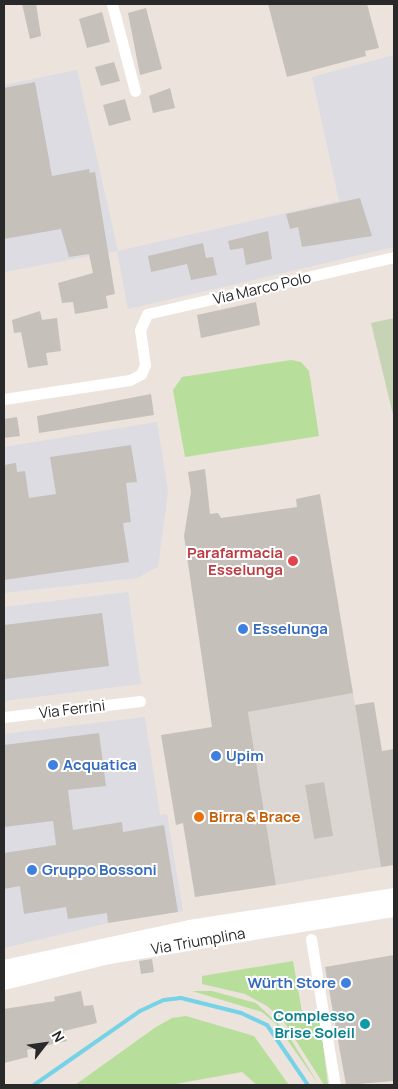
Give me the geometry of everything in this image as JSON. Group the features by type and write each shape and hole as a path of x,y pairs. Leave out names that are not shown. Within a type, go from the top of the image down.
{"main road":[{"name":"Via Triumplina","path":"4,968 190,928 394,896"},
{"name":"Via Triumplina","path":"4,982 128,953 394,909"}],"street":[{"path":"112,4 135,91"},
{"name":"Via Marco Polo","path":"4,398 130,380 141,374 145,365 140,330 147,314 394,257"},
{"name":"Via Ferrini","path":"4,718 140,701"},
{"path":"311,939 335,1085"}],"shaded area":[{"path":"394,55 394,247 128,309 117,251 4,272 4,85 77,70 118,251 339,201 312,77"},
{"path":"157,422 168,491 158,567 137,578 4,593 4,447"},
{"path":"128,592 141,684 4,701 4,607"},
{"path":"353,693 381,867 276,885 248,712","holes":["305,785 333,836 314,839"]},
{"path":"145,717 160,815 167,814 183,911 108,923 4,948 4,734"}],"green space":[{"path":"394,318 394,419 371,323"},
{"path":"291,360 301,362 309,371 319,436 185,457 173,390 182,377"},
{"path":"293,961 304,1023 320,1021 328,1085 324,1085 283,1020 267,1006 245,994 202,984 202,976"},
{"path":"192,991 212,991 256,1003 285,1030 319,1085 276,1024 262,1012"},
{"path":"186,1016 254,1036 289,1085 257,1085 242,1072 170,1085 75,1085 156,1027 172,1018"}],"building":[{"path":"22,4 36,4 41,36 30,39"},
{"path":"268,4 367,4 379,48 365,51 366,56 287,77"},
{"path":"146,8 162,69 140,75 128,13"},
{"path":"102,12 110,42 87,48 79,19"},
{"path":"114,62 120,81 101,86 95,67"},
{"path":"35,82 52,176 89,169 90,173 95,172 115,294 106,296 108,308 75,314 73,302 62,303 58,283 93,273 89,254 69,257 61,229 4,239 4,88"},
{"path":"170,88 175,108 153,113 149,96"},
{"path":"125,99 131,120 109,126 103,105"},
{"path":"360,198 372,236 302,247 298,227 290,229 286,214"},
{"path":"268,231 272,259 246,265 243,248 230,250 228,241"},
{"path":"203,243 206,258 213,257 217,275 191,280 187,264 151,272 148,256"},
{"path":"256,302 260,325 201,338 197,315"},
{"path":"40,311 42,320 57,318 61,351 46,353 48,365 28,368 21,332 14,333 12,320"},
{"path":"151,394 154,415 39,433 37,416"},
{"path":"17,417 20,436 4,438 4,419"},
{"path":"131,445 137,482 126,483 131,522 123,523 129,562 4,580 4,465 16,463 17,472 25,471 29,498 56,494 50,457"},
{"path":"205,469 210,514 218,513 221,518 297,507 296,499 320,494 353,693 248,712 276,885 195,897 183,823 176,825 161,735 212,727 184,536 191,492 188,472"},
{"path":"102,613 109,666 5,679 4,625"},
{"path":"374,702 382,751 394,749 394,865 381,867 355,705"},
{"path":"99,733 106,786 68,790 73,830 122,822 123,832 164,825 178,912 108,923 107,913 68,919 66,907 24,914 20,886 4,889 4,853 56,845 53,821 4,827 4,745"},
{"path":"324,782 333,836 314,839 305,785"},
{"name":"Complesso Brise Soleil","path":"394,955 394,1081 346,1085 325,967"},
{"path":"152,959 154,972 141,974 139,961"},
{"path":"81,991 84,1006 93,1005 97,1023 64,1031 67,1041 27,1050 28,1057 4,1063 4,1009 55,1001 54,997"}],"waterway":[{"path":"34,1085 140,1011 164,1000 181,998 241,1013 267,1025 308,1085"}],"place":[{"name":"Parafarmacia Esselunga","path":"293,561"},
{"name":"Esselunga","path":"243,629"},
{"name":"Upim","path":"216,756"},
{"name":"Acquatica","path":"53,765"},
{"name":"Birra & Brace","path":"199,817"},
{"name":"Gruppo Bossoni","path":"32,870"},
{"name":"Würth Store","path":"346,983"},
{"name":"Complesso Brise Soleil","path":"365,1024"}]}
